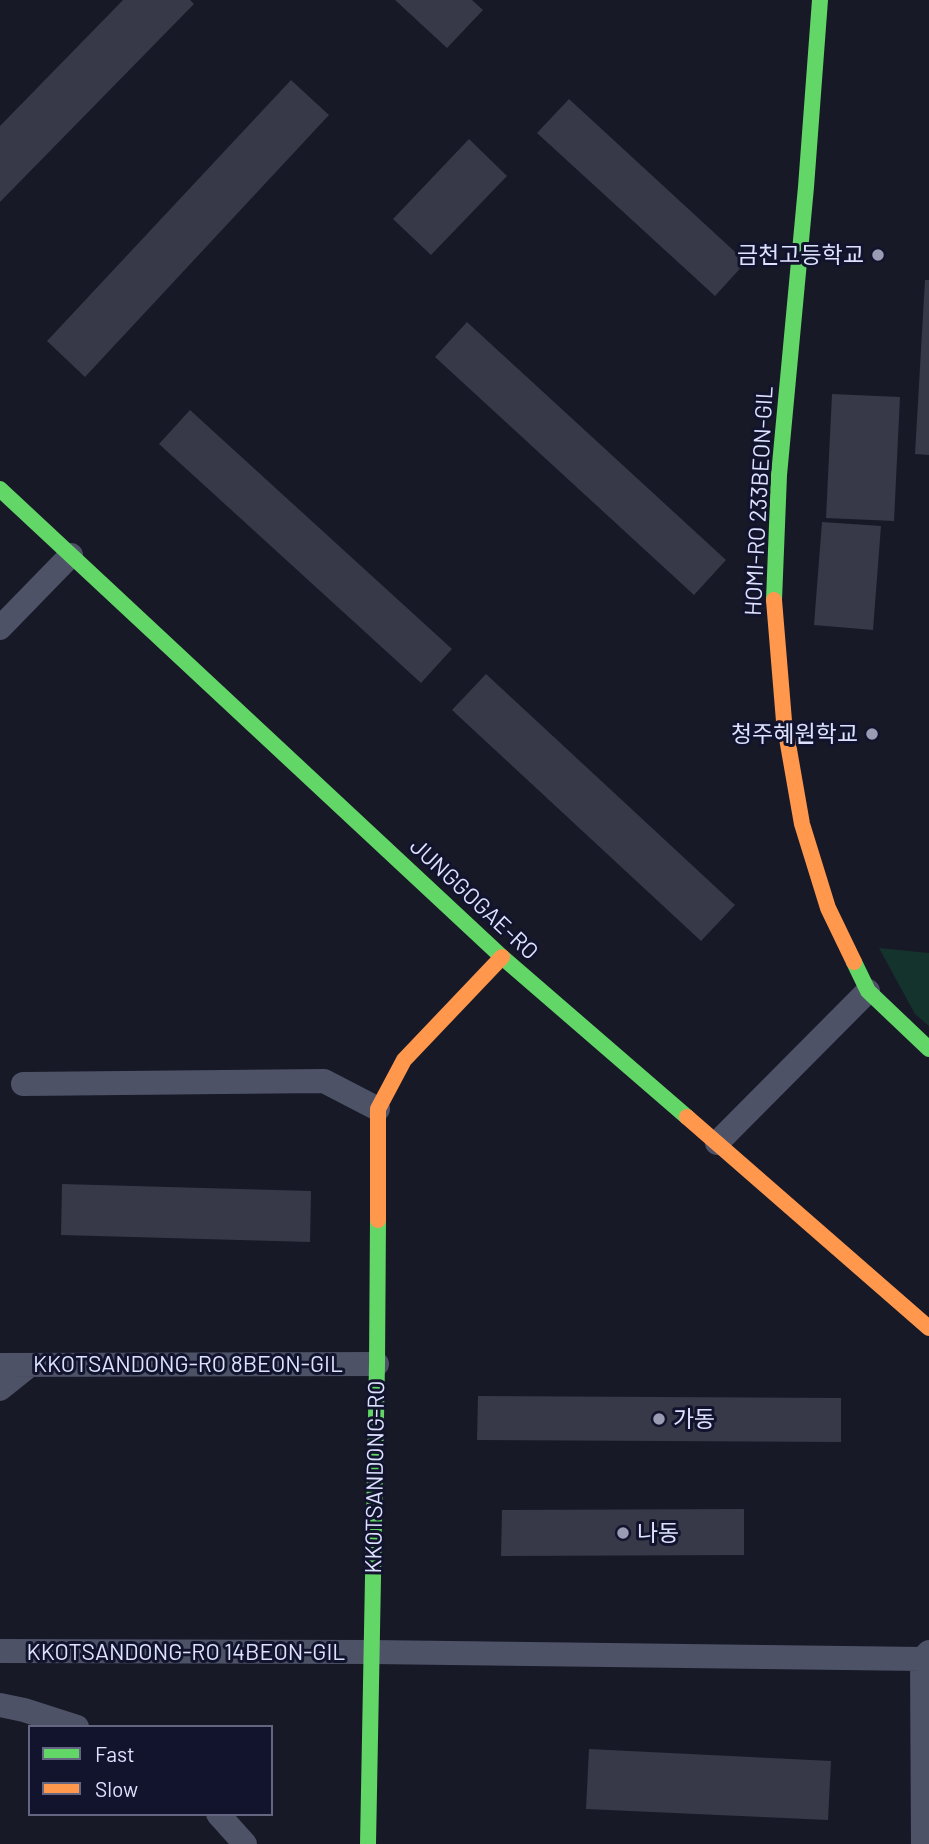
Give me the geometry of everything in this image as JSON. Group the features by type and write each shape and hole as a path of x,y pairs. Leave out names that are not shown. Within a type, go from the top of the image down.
{"street":[{"name":"HOMI-RO 233BEON-GIL","path":"820,0 806,187 779,475 774,608 784,721 802,824 828,908 867,991"},
{"name":"JUNGGOGAE-RO","path":"0,489 502,957 929,1328"},
{"path":"0,628 71,555"},
{"name":"KKOTSANDONG-RO","path":"368,1844 377,1364 377,1109 404,1060 502,957"},
{"path":"717,1143 867,991 929,1049"},
{"path":"23,1084 324,1081 377,1109"},
{"name":"KKOTSANDONG-RO 8BEON-GIL","path":"0,1365 377,1364"},
{"path":"0,1389 30,1365"},
{"name":"KKOTSANDONG-RO 14BEON-GIL","path":"0,1651 926,1655"},
{"path":"923,1844 926,1655"},
{"path":"0,1705 71,1725"},
{"path":"220,1816 245,1844"}],"green space":[{"path":"879,948 929,953 929,1026 915,1014"}],"building":[{"path":"123,0 190,0 194,4 0,202 0,126"},
{"path":"395,0 472,0 483,10 447,48"},
{"path":"291,80 329,115 85,377 47,341"},
{"path":"569,99 746,262 715,296 537,133"},
{"path":"469,139 507,176 431,255 393,219"},
{"path":"925,280 929,280 929,455 915,454"},
{"path":"467,322 726,560 694,595 435,357"},
{"path":"832,394 900,397 894,521 826,518"},
{"path":"190,410 452,649 421,683 159,444"},
{"path":"822,522 881,526 873,630 814,625"},
{"path":"486,674 735,905 701,941 452,710"},
{"path":"62,1184 311,1191 310,1242 61,1235"},
{"name":"가동","path":"478,1396 841,1398 841,1442 477,1440"},
{"name":"나동","path":"744,1509 744,1555 501,1556 502,1510"},
{"path":"589,1749 831,1761 828,1820 586,1809"}],"traffic: fast":[{"path":"774,600 779,475 806,187 820,0"},
{"path":"0,489 502,957 687,1117"},
{"path":"854,962 868,991 929,1049"},
{"path":"368,1844 378,1220"}],"traffic: slow":[{"path":"774,600 784,721 802,824 828,908 854,962"},
{"path":"378,1220 378,1109 404,1060 502,957"},
{"path":"687,1117 929,1328"}],"place":[{"name":"금천고등학교","path":"878,255"},
{"name":"청주혜원학교","path":"872,734"},
{"name":"가동","path":"659,1419"},
{"name":"나동","path":"623,1533"}]}
